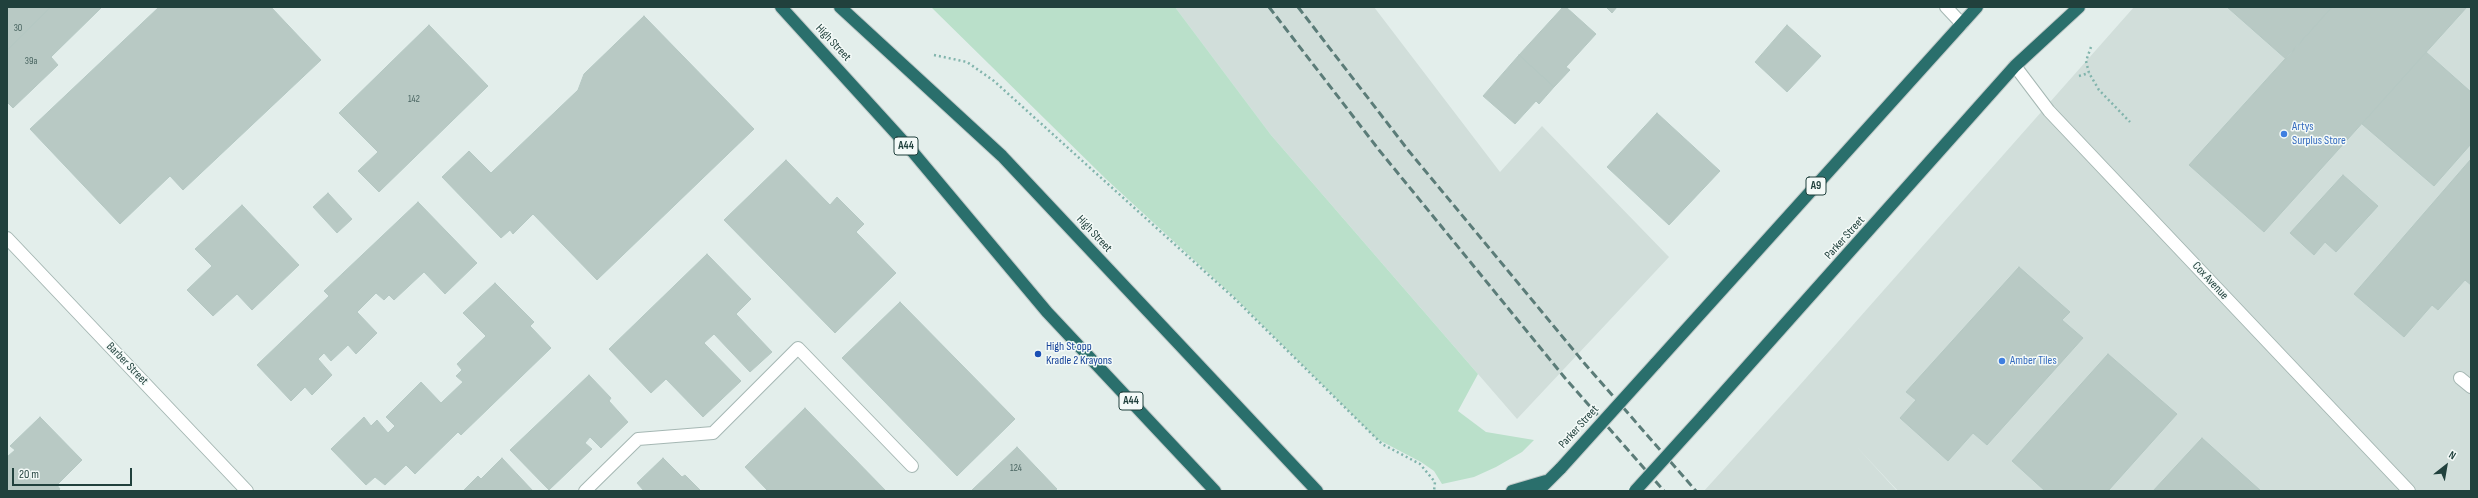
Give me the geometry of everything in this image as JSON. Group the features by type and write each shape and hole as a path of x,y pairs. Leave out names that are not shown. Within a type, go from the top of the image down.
{"highway":[{"name":"High Street","path":"781,7 912,152 1047,312 1215,491"},
{"name":"High Street","path":"840,7 1002,156 1317,491"},
{"name":"Parker Street","path":"1539,491 1546,481 1561,468 1977,7"},
{"name":"Parker Street","path":"1634,491 1703,416 2015,66 2079,7"},
{"path":"1512,491 1546,481"}],"street":[{"path":"1946,7 1962,24"},
{"name":"Cox Avenue","path":"2015,66 2049,111 2409,491"},
{"name":"Barber Street","path":"7,238 247,491"},
{"path":"585,491 638,439 713,433 798,348 912,466"},
{"path":"2460,378 2471,387"}],"path":[{"path":"2091,47 2086,61 2089,73 2099,90 2130,122"},
{"path":"931,55 967,62 994,81 1234,298 1382,444 1420,464 1435,482 1434,491"},
{"path":"2079,76 2089,73"}],"shaded area":[{"path":"1175,7 1374,7 1500,172 1542,126 1669,257 1517,419 1271,135"},
{"path":"2134,7 2471,7 2471,491 1898,491 1856,446 1897,491 1704,491 1799,386"}],"green space":[{"path":"931,7 1175,7 1271,135 1478,374 1458,411 1486,432 1534,440 1522,452 1496,467 1474,477 1442,484 1434,471 1421,462 1377,439 1232,295 1106,179"}],"building":[{"path":"7,7 51,7 7,50"},
{"path":"51,7 102,7 51,57 58,65 13,108 7,102 7,50"},
{"path":"159,7 271,7 321,60 183,190 170,176 120,224 30,129"},
{"path":"1563,7 1566,7 1596,34 1566,67 1570,70 1554,87 1519,55"},
{"path":"1606,7 1617,7 1612,13"},
{"path":"2227,7 2332,7 2286,59"},
{"path":"2332,7 2467,7 2264,232 2189,165"},
{"path":"644,16 754,129 597,280 533,214 513,234 510,230 501,238 442,177 469,151 491,173 578,90 584,74"},
{"path":"429,25 488,86 379,192 358,171 378,152 339,113"},
{"path":"1787,25 1821,56 1787,92 1755,62"},
{"path":"2426,52 2471,92 2471,144 2434,186 2362,124"},
{"path":"1519,55 1554,87 1539,104 1536,101 1515,124 1483,96"},
{"path":"1657,113 1720,171 1669,225 1607,167"},
{"path":"2471,159 2471,285 2465,280 2438,310 2432,305 2404,337 2354,294"},
{"path":"786,160 830,205 837,197 864,224 856,232 896,273 835,333 724,220"},
{"path":"2343,175 2378,206 2336,252 2325,242 2314,255 2290,233"},
{"path":"328,193 352,219 337,233 313,207"},
{"path":"418,202 477,263 445,294 424,272 394,300 389,295 384,300 376,293 357,312 377,333 356,354 348,345 331,361 324,353 318,359 332,375 312,395 305,387 291,401 257,365 329,296 324,291"},
{"path":"242,205 299,265 252,310 237,294 213,316 187,290 212,266 195,249"},
{"path":"707,254 751,299 736,314 772,352 750,372 714,334 704,343 741,381 703,417 666,379 651,393 609,349"},
{"path":"2019,267 2070,312 2062,320 2083,338 1987,445 1973,433 1948,461 1900,418 1916,400 1906,392"},
{"path":"495,283 534,322 530,326 551,348 461,435 458,432 415,474 406,465 385,485 375,477 366,485 331,449 364,417 371,426 377,420 388,433 395,426 386,417 421,382 441,403 463,382 456,376 462,370 457,364 486,336 463,313"},
{"path":"900,302 1015,419 957,476 842,358"},
{"path":"2108,354 2177,414 2108,491 2045,491 2012,461"},
{"path":"589,375 611,398 609,401 628,422 601,448 590,437 585,443 592,449 549,490 510,450"},
{"path":"805,408 886,491 768,491 745,467"},
{"path":"40,417 82,460 57,485 60,489 58,491 7,491 7,457 15,450 10,446"},
{"path":"2202,438 2261,491 2153,491"},
{"path":"1017,447 1057,489 1054,491 971,491"},
{"path":"502,458 533,491 463,491 478,476 481,479"},
{"path":"663,458 682,477 685,475 701,491 644,491 637,483"}],"railway":[{"path":"1269,7 1379,150 1565,378 1664,491"},
{"path":"1298,7 1408,150 1585,364 1696,491"}],"place":[{"name":"Artys Surplus Store","path":"2284,134"},
{"name":"High St opp Kradle 2 Krayons","path":"1038,354"},
{"name":"Amber Tiles","path":"2002,361"}]}
